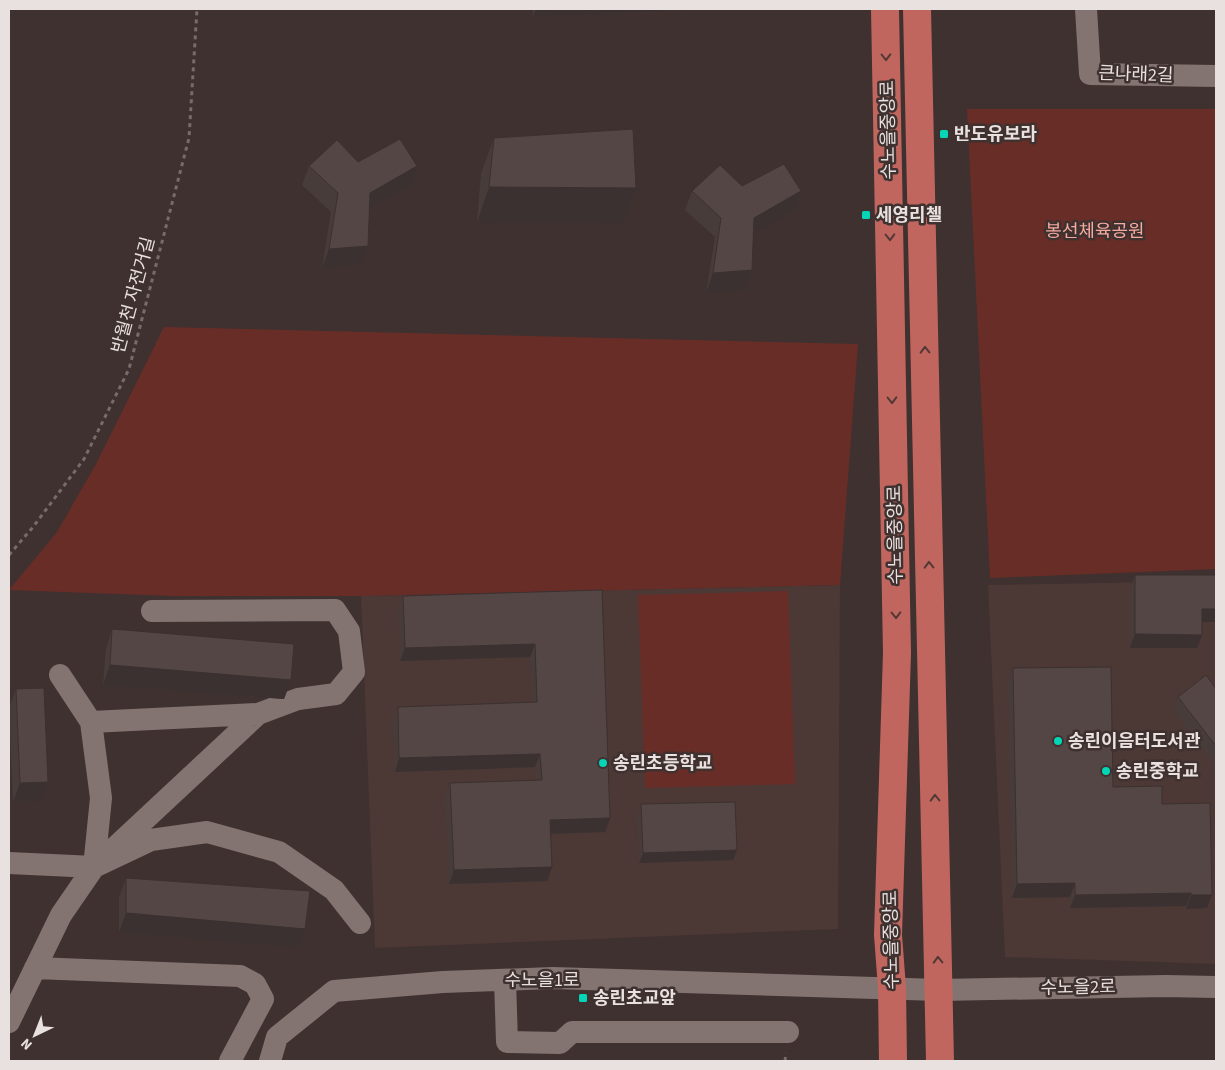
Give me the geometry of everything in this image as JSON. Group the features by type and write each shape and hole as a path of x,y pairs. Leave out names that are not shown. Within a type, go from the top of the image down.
{"main road":[{"name":"수노을중앙로","path":"886,9 897,653 888,935 892,988 893,1061"},
{"name":"수노을중앙로","path":"917,9 940,1061"}],"street":[{"name":"큰나래2길","path":"1086,9 1090,74 1216,76"},
{"path":"91,722 258,714 298,699 336,694 354,672 349,631 335,610 152,612"},
{"path":"60,675 91,722 101,798 94,867"},
{"path":"9,1022 61,916 94,867 258,714"},
{"path":"9,863 94,867 151,840 207,832 279,852 334,890 360,923"},
{"path":"36,968 240,976 255,984 263,999 230,1061"},
{"name":"수노을1로","path":"270,1061 277,1037 334,991 443,982 553,978 939,990"},
{"path":"505,980 507,1042 560,1052 572,1032 788,1032"},
{"name":"수노을2로","path":"939,990 1166,986 1216,987"}],"path":[{"name":"반월천 자전거길","path":"9,555 33,527 84,459 128,369 189,138 197,9"}],"shaded area":[{"name":"송린중학교","path":"1216,581 1216,964 1005,957 988,585"},
{"name":"송린초등학교","path":"840,585 838,929 375,948 361,596"}],"green space":[{"name":"봉선체육공원","path":"967,109 1216,109 1216,569 990,578"},
{"path":"164,327 858,344 840,585 361,596 173,596 9,590 57,532 96,464"},
{"path":"788,591 795,784 645,788 638,595"}],"building":[{"path":"633,129 636,188 489,187 494,138"},
{"path":"400,139 417,166 370,193 368,246 329,249 338,193 309,166 337,140 358,162"},
{"path":"784,164 801,191 754,218 752,270 713,273 721,218 692,191 720,165 742,186"},
{"path":"1135,575 1216,575 1216,609 1202,609 1202,635 1135,634"},
{"name":"송린초등학교","path":"602,590 610,818 550,820 552,867 454,870 450,783 542,780 540,754 399,758 398,707 537,702 535,644 405,648 403,596"},
{"path":"112,629 294,644 291,680 110,665"},
{"name":"송린이음터도서관","path":"1111,667 1113,787 1162,786 1162,804 1210,803 1212,895 1191,895 1191,893 1075,895 1075,883 1017,884 1013,668"},
{"path":"1206,675 1216,689 1216,746 1178,697"},
{"path":"44,688 48,782 20,783 16,689"},
{"path":"735,802 737,850 643,853 641,804"},
{"path":"126,878 310,891 305,929 126,913"}],"place":[{"name":"반도유보라","path":"944,134"},
{"name":"세영리첼","path":"866,215"},
{"name":"송린이음터도서관","path":"1058,741"},
{"name":"송린초등학교","path":"603,763"},
{"name":"송린중학교","path":"1106,771"},
{"name":"송린초교앞","path":"583,998"}]}
